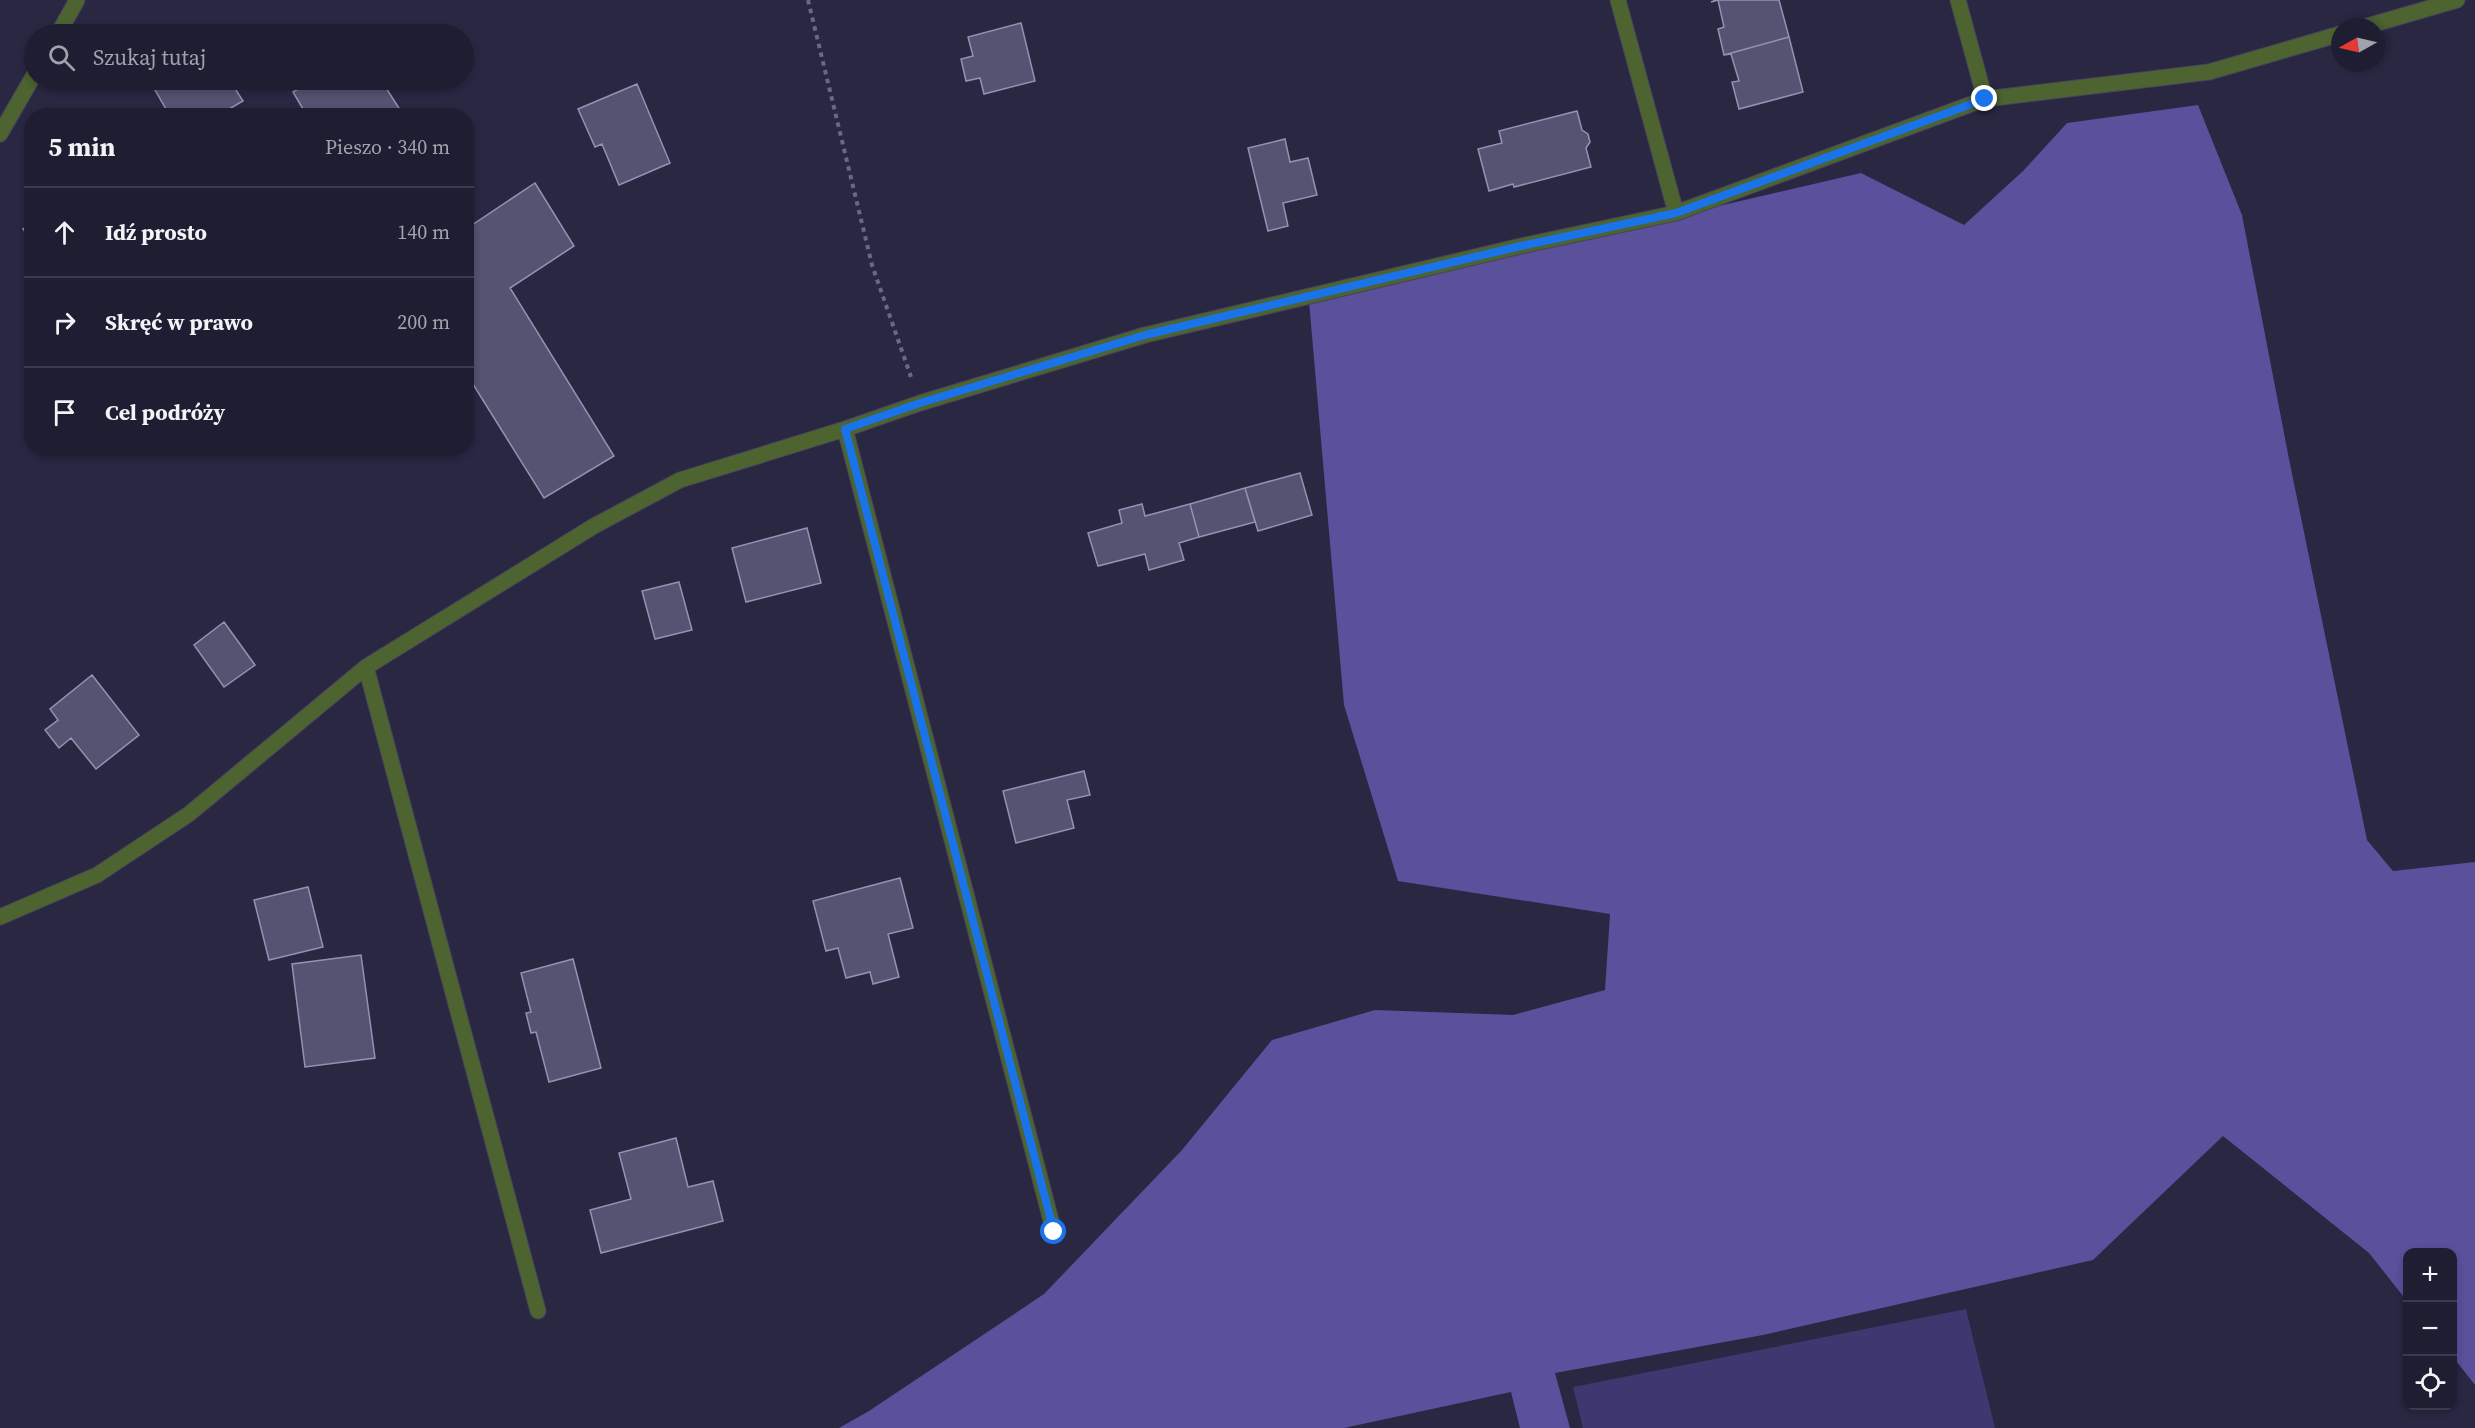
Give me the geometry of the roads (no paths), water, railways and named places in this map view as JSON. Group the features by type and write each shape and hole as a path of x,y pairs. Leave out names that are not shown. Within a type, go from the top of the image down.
{"street":[{"path":"64,24 77,0"},
{"path":"1618,0 1676,213"},
{"path":"1958,0 1985,99"},
{"path":"2385,21 2457,0"},
{"path":"0,917 97,875 189,814 366,667 594,526 680,480 845,429 920,403 1145,335 1521,246 1676,213 1985,99 2210,72 2331,37"},
{"path":"0,135 26,90"},
{"path":"845,429 1054,1232"},
{"path":"366,667 538,1311"}]}
